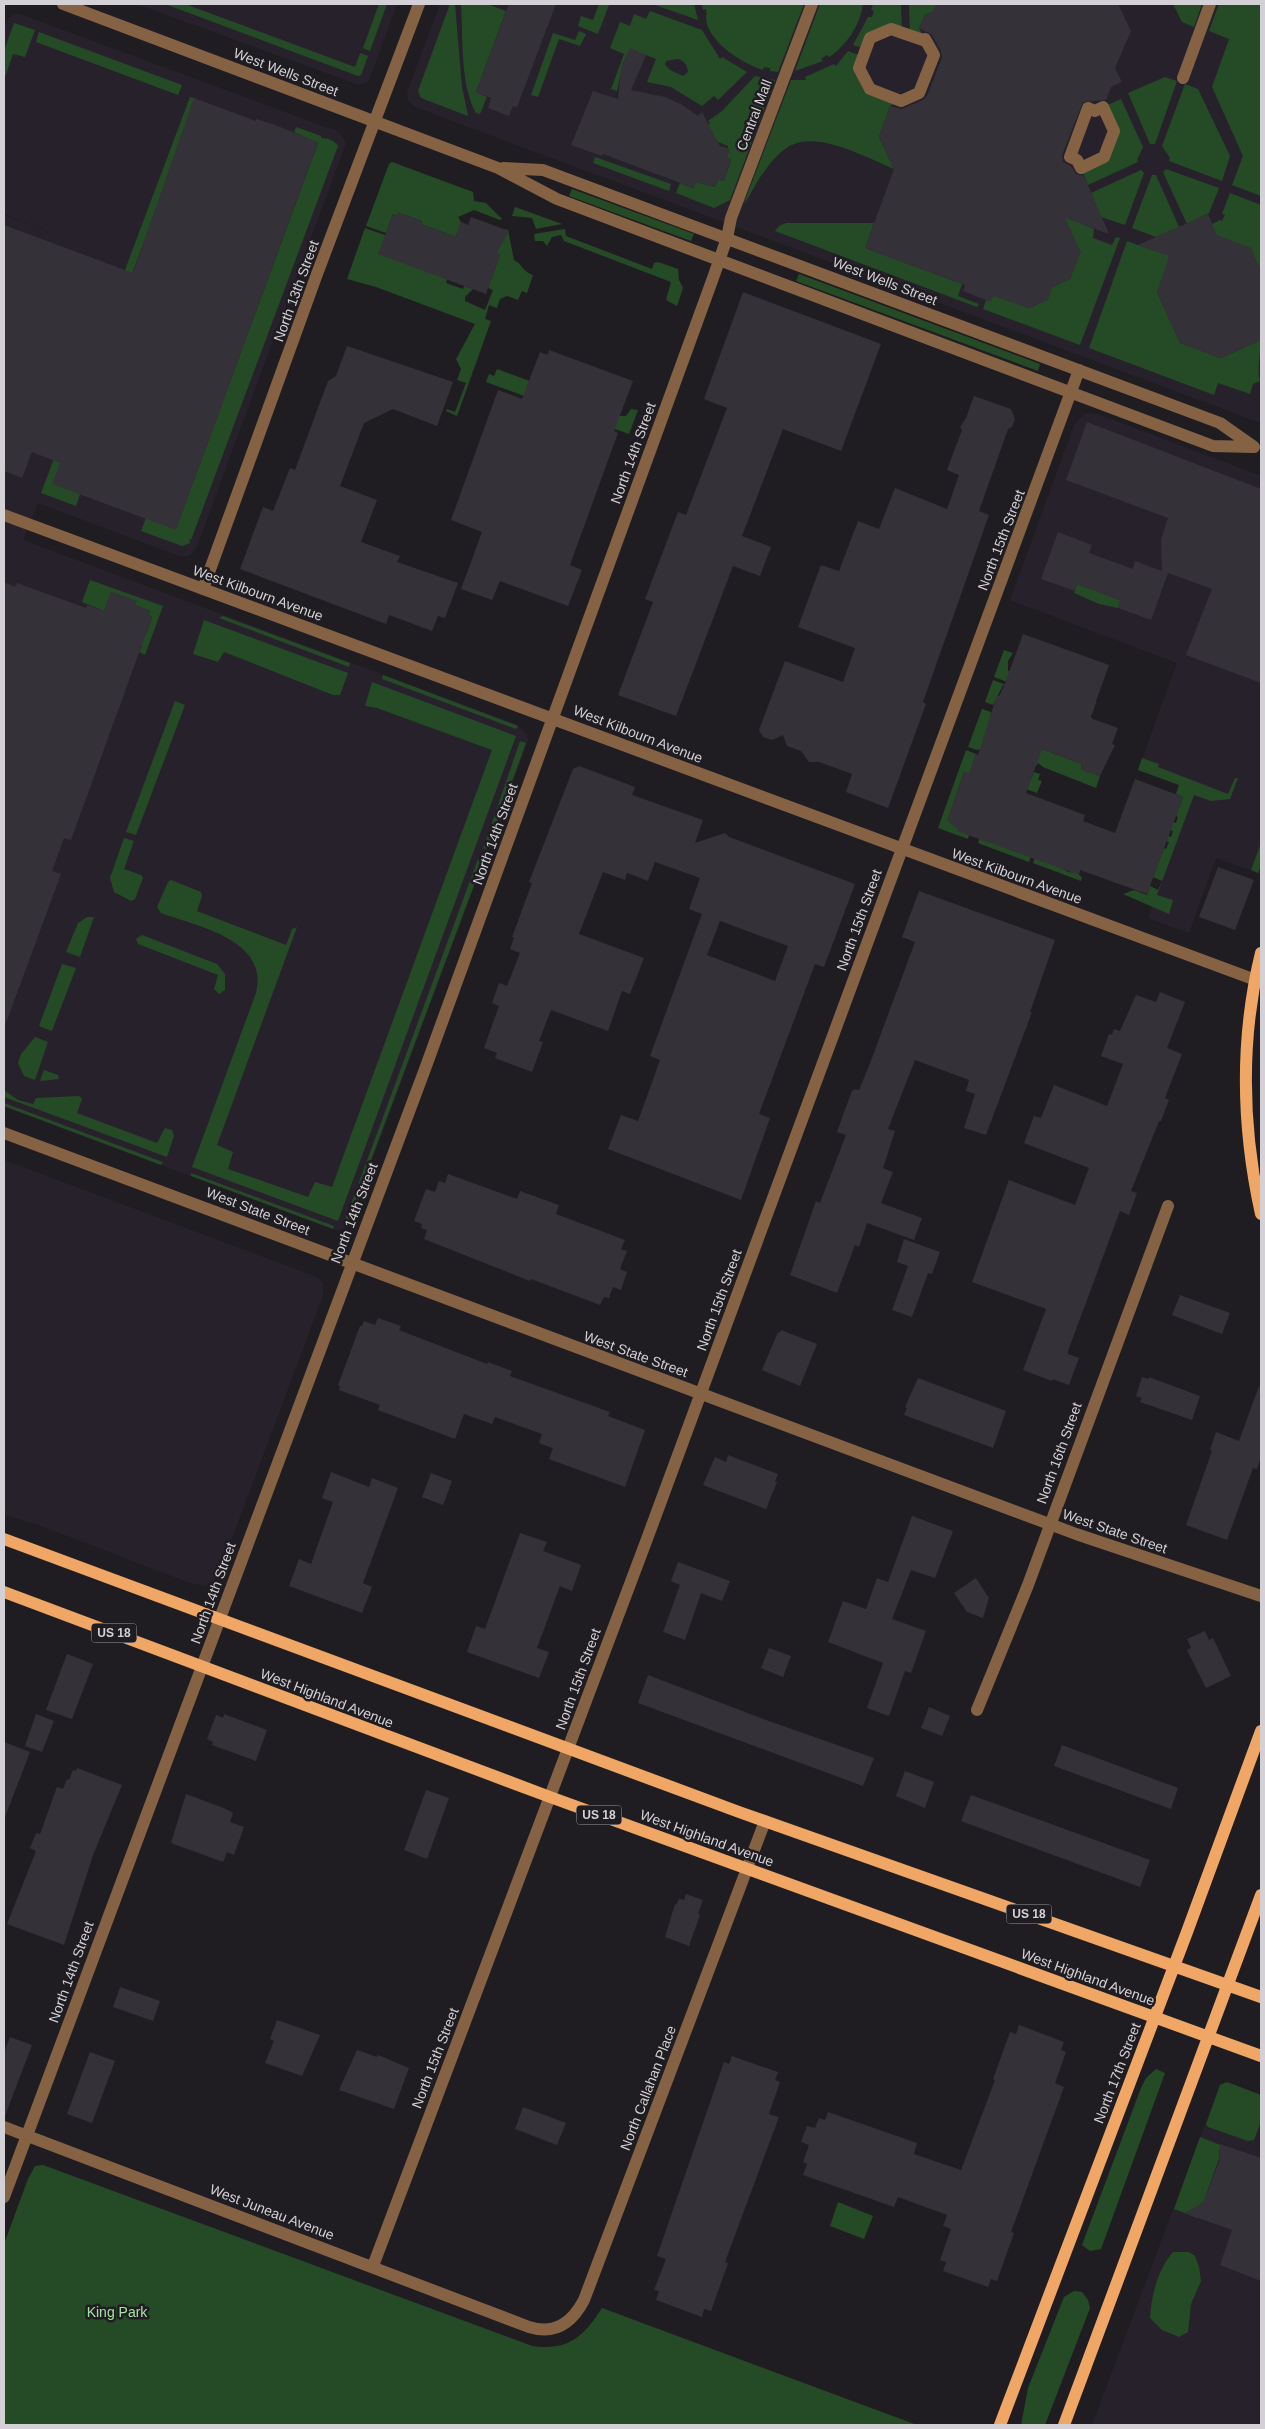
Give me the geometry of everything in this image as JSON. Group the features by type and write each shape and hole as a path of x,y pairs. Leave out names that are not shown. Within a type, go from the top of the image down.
{"main road":[{"path":"1261,952 1247,1054 1246,1118 1249,1150 1261,1214"},
{"name":"US 18","path":"4,1539 765,1821 1261,1997"},
{"name":"West Highland Avenue","path":"4,1592 550,1797 1261,2056"},
{"name":"North 17th Street","path":"1000,2425 1175,1965 1261,1731"},
{"path":"1064,2425 1261,1895"}],"street":[{"name":"West Wells Street","path":"63,4 498,168 557,199 1071,394 1213,446 1257,448"},
{"name":"North 13th Street","path":"203,589 317,274 420,4"},
{"name":"Central Mall","path":"727,238 731,218 812,4"},
{"path":"1183,78 1210,4"},
{"path":"891,29 923,40 925,39 934,55 919,93 901,101 870,89 859,68 870,38 891,29"},
{"path":"1103,107 1114,131 1104,157 1080,168 1076,160 1070,157 1088,108 1095,111 1103,107"},
{"name":"West Wells Street","path":"498,168 543,170 1220,423 1257,448"},
{"name":"North 14th Street","path":"4,2197 425,1069 727,238"},
{"name":"North 15th Street","path":"373,2266 550,1797 1079,370"},
{"name":"West Kilbourn Avenue","path":"4,515 552,718 901,850 1258,981"},
{"name":"West State Street","path":"4,1133 1049,1524 1261,1596"},
{"name":"North 16th Street","path":"977,1710 1028,1585 1168,1206"},
{"name":"North Callahan Place","path":"529,2327 544,2330 560,2327 573,2319 584,2300 765,1821"},
{"name":"West Juneau Avenue","path":"4,2127 529,2327"}],"shaded area":[{"path":"137,4 397,4 370,78 366,83 359,85"},
{"path":"440,4 1261,4 1261,423 415,107 408,100 407,92"},
{"path":"14,14 20,14 339,132 346,143 196,549 188,556 179,556 38,503 23,540 518,725 527,735 528,741 350,1220 347,1227 338,1231 4,1107 4,215 62,237 4,214 4,27 8,19"},
{"path":"1085,413 1098,414 1261,476 1261,874 1216,858 1189,933 1148,918 1195,791 1138,770 1177,663 1010,600 1075,423"},
{"path":"4,1160 317,1277 323,1284 323,1295 218,1576 210,1584 205,1586 190,1583 39,1525 4,1515"},
{"path":"1227,2082 1261,2095 1261,2425 1092,2425 1220,2085"}],"green space":[{"path":"165,4 185,4 355,67 360,53 368,56 361,75 358,76"},
{"path":"379,4 387,4 370,51 363,48"},
{"path":"450,4 455,5 462,87 468,116 421,98 418,91"},
{"path":"461,4 487,4 506,11 476,92 487,97 480,114 476,113 467,89 462,45"},
{"path":"599,4 609,5 598,34 578,26 581,16 593,20"},
{"path":"652,4 694,4 698,20"},
{"path":"702,4 804,4 778,72 770,71 770,68 764,67 763,70 746,63 720,44 708,28 706,9 703,10"},
{"path":"820,4 863,4 856,27 836,52 829,57 827,55 821,59 823,61 795,71"},
{"path":"873,4 901,4 902,33 891,29 866,49 853,45 868,17 872,17 874,11 871,10"},
{"path":"909,4 936,4 938,9 925,15 919,28 925,39 910,36"},
{"path":"1173,4 1202,4 1194,27 1182,22"},
{"path":"1219,4 1261,4 1261,196 1232,185 1243,156 1212,87 1229,39 1209,31"},
{"path":"650,11 702,30 720,59 722,57 747,72 718,100 714,96 702,106 671,87 647,82 656,59 631,49 623,63 617,91 611,89 624,54 610,48 620,22 630,26 634,14 646,19","holes":["678,59 687,67 688,72 683,76 670,70 665,65 666,61"]},
{"path":"14,23 35,30 25,57 13,54 4,80 4,51"},
{"path":"579,31 586,34 580,46 559,39 538,97 531,95 553,33 575,40"},
{"path":"39,32 182,85 178,95 36,42"},
{"path":"848,51 863,57 870,89 901,101 890,106 879,137 894,169 856,152 827,143 799,142 788,147 774,158 744,203 791,80 806,80 805,77 834,64 836,66"},
{"path":"755,76 775,80 730,200 714,208 676,193 680,183 693,188 696,182 715,187 719,179 724,181 731,160 727,158 728,146 718,142 707,126 710,123 708,121 722,111"},
{"path":"1165,77 1177,81 1155,144 1150,144 1128,93"},
{"path":"1185,84 1198,89 1230,156 1222,181 1169,161 1170,158 1162,146"},
{"path":"190,97 194,98 188,121 86,400 80,494 76,506 41,493"},
{"path":"1121,99 1143,147 1137,160 1138,162 1088,185 1081,168 1104,157 1114,131 1103,107"},
{"path":"296,127 321,136 321,138 332,140 338,146 191,540 189,539 190,543 182,546 141,531 146,518 176,529 318,143 294,132"},
{"path":"595,157 671,184 669,191 593,163"},
{"path":"392,162 473,192 474,201 486,203 502,219 500,220 474,210 458,217 461,222 456,237 421,224 422,221 399,213 397,216 393,214 386,233 366,226 389,164"},
{"path":"1166,169 1219,188 1209,213 1187,224 1163,172"},
{"path":"1141,170 1144,173 1125,225 1101,217 1091,193"},
{"path":"1152,175 1156,175 1179,227 1156,237 1132,228"},
{"path":"572,189 694,234 691,241 569,196"},
{"path":"1230,193 1261,205 1261,271 1250,248 1199,231 1220,220 1222,221 1225,215 1222,214"},
{"path":"515,207 562,224 536,229 532,218 512,216"},
{"path":"1064,216 1094,229 1093,238 1112,245 1116,237 1120,238 1080,345 983,309 986,300 991,301 993,295 1029,308 1047,300 1052,287 1070,279 1080,252"},
{"path":"786,223 874,223 865,248 962,284 958,296 979,304 977,307 775,231 779,226"},
{"path":"365,228 385,235 447,279 446,283 463,289 464,286 473,289 465,297 465,301 485,310 493,290 488,288 500,255 496,253 505,229 508,230 514,260 533,275 527,293 522,291 518,300 507,296 500,299 497,308 489,305 485,319 491,321 457,416 446,411 447,409 455,412 466,383 457,380 461,369 456,359 475,324 376,287 347,279"},
{"path":"565,229 566,236 652,269 654,263 658,262 678,269 679,280 683,288 677,306 666,300 671,282 564,241 561,235 552,237 547,246 543,241 535,241 534,234"},
{"path":"1127,241 1155,251 1176,242 1157,292 1180,343 1221,358 1261,340 1260,381 1253,384 1250,394 1218,383 1214,395 1089,348"},
{"path":"799,274 1040,364 1038,371 796,281"},
{"path":"497,369 612,412 616,416 626,416 631,409 638,410 629,434 486,382 489,374 494,376"},
{"path":"90,580 163,606 145,655 139,652 142,647 138,645 147,632 152,617 148,615 150,611 135,605 136,601 111,592 104,611 82,602"},
{"path":"1077,584 1120,600 1118,608 1099,604 1074,593"},
{"path":"223,616 350,663 349,667 219,618"},
{"path":"204,620 348,673 340,695 333,695 224,652 218,662 193,654"},
{"path":"1004,650 1013,653 1008,661 1008,671 1096,702 1092,714 994,677"},
{"path":"383,675 518,726 516,729 382,679"},
{"path":"993,680 1091,717 1095,725 1003,685 993,705 985,702"},
{"path":"372,682 516,736 338,1221 192,1167 256,993 257,975 252,960 241,948 227,938 211,930 161,913 157,907 168,882 171,880 201,892 202,896 197,911 286,945 292,929 297,927 217,1145 233,1152 228,1169 308,1197 315,1182 332,1187 492,750 377,708 365,706"},
{"path":"175,701 185,705 136,835 126,832"},
{"path":"982,709 991,712 990,716 1012,738 1082,764 1081,769 1100,776 1096,788 1043,767 1038,763 1036,766 985,748 977,750 968,747"},
{"path":"520,741 526,743 488,848 483,849"},
{"path":"966,750 976,754 972,766 1028,786 1034,772 1040,774 1038,780 1042,781 1037,793 997,778 995,783 964,772 948,819 969,835 968,839 938,828"},
{"path":"1142,758 1159,764 1158,767 1228,794 1235,778 1238,778 1230,799 1211,801 1194,795 1157,895 1173,900 1169,914 1123,894 1134,890 1147,895 1150,886 1158,890 1162,881 1153,877 1164,848 1166,849 1169,842 1166,841 1168,836 1171,837 1173,831 1170,830 1173,822 1176,823 1178,817 1176,816 1183,797 1176,794 1179,785 1138,770"},
{"path":"997,790 1033,851 1029,862 978,843"},
{"path":"124,838 134,841 124,869 141,875 143,878 135,899 131,901 114,892 110,878"},
{"path":"1261,843 1261,866 1258,873 1251,870"},
{"path":"1037,852 1068,872 1076,873 1082,877 1081,881 1033,863"},
{"path":"478,859 482,864 347,1224 344,1223"},
{"path":"87,917 94,917 80,957 66,952 78,923"},
{"path":"142,935 217,964 225,974 225,990 219,994 214,989 218,975 138,944 136,939"},
{"path":"62,964 76,968 52,1031 39,1026"},
{"path":"35,1037 48,1042 35,1080 24,1076 18,1063 21,1054"},
{"path":"44,1070 58,1075 59,1079 40,1081"},
{"path":"4,1090 18,1100 33,1104 36,1098 79,1096 82,1099 77,1113 157,1143 165,1128 172,1130 174,1136 167,1157 4,1097"},
{"path":"4,1103 163,1162 161,1165 4,1106"},
{"path":"191,1173 334,1226 333,1229 191,1176"},
{"path":"1156,2069 1165,2073 1101,2249 1090,2251 1082,2245 1141,2088 1146,2078"},
{"path":"1227,2082 1261,2095 1261,2121 1254,2140 1248,2141 1208,2127 1206,2124 1220,2085"},
{"path":"1200,2137 1223,2146 1219,2151 1219,2159 1203,2203 1197,2207 1197,2218 1174,2209"},
{"name":"King Park","path":"43,2165 532,2346 556,2346 574,2340 588,2327 602,2308 917,2425 4,2425 4,2244 28,2179 35,2166"},
{"path":"838,2202 873,2216 864,2239 830,2226"},
{"path":"1173,2252 1189,2252 1195,2256 1201,2281 1191,2304 1188,2332 1179,2337 1162,2330 1150,2318 1156,2283 1163,2266"},
{"path":"1074,2291 1082,2292 1088,2300 1090,2308 1045,2425 1021,2425 1028,2388 1064,2297"}],"building":[{"path":"509,4 556,4 517,107 513,106 509,116 488,108 491,98 476,92"},
{"path":"936,4 1118,4 1131,31 1115,68 1122,82 1111,87 1106,100 1083,102 1062,155 1063,162 1071,166 1076,174 1084,176 1109,234 1065,218 1081,252 1070,279 1052,287 1048,300 1029,308 993,296 991,302 963,291 965,285 865,248 894,169 879,137 890,106 902,109 923,100 927,96 942,58 941,51 932,35 919,28 925,15 933,11"},
{"path":"630,48 646,55 631,90 665,97 681,104 698,116 702,112 720,146 730,149 727,158 731,159 724,181 719,179 715,187 696,182 694,188 603,154 602,156 571,145 593,91 618,99 621,68"},
{"path":"194,98 256,121 256,119 275,125 318,142 176,530 52,484 60,463 32,452 22,478 4,471 4,225 133,273"},
{"path":"399,213 422,221 421,224 456,237 461,222 468,225 471,217 509,231 497,253 500,255 486,294 378,254 393,214 397,216"},
{"path":"1208,214 1217,235 1251,248 1261,271 1261,340 1221,358 1180,343 1157,292 1169,256 1138,245"},
{"path":"743,292 881,344 841,451 783,429 742,536 771,547 760,576 733,566 676,716 618,695 653,602 645,599 678,512 686,515 727,408 704,399"},
{"path":"347,346 453,382 437,426 393,409 364,423 340,486 377,500 361,542 400,556 397,562 458,583 445,618 438,616 432,631 389,615 386,624 240,569 263,507 273,511 290,468 295,470 328,381 336,376"},
{"path":"549,350 633,381 614,431 618,433 570,565 582,570 568,606 500,581 492,600 461,589 482,532 451,520 498,390 522,399 540,352 548,355"},
{"path":"974,396 1011,409 1015,419 1012,427 1008,429 979,511 989,515 923,702 926,704 888,808 846,792 852,774 819,762 809,762 801,751 787,746 783,735 772,740 763,737 759,730 785,661 843,682 855,648 798,627 821,565 839,571 858,521 879,529 895,488 947,509 959,475 947,470 962,430 960,427 966,418"},
{"path":"1087,422 1261,489 1261,683 1186,655 1212,589 1168,573 1151,620 1118,608 1120,600 1077,584 1075,591 1041,579 1058,532 1092,545 1089,553 1133,569 1135,561 1162,571 1161,540 1168,518 1066,480"},
{"path":"4,582 15,587 17,583 86,608 87,605 104,611 111,592 137,601 135,605 150,611 148,615 152,617 71,840 64,838 52,871 61,874 6,1023 4,1023"},
{"path":"1023,634 1109,665 1090,718 1118,728 1112,744 1115,745 1100,776 1081,769 1082,764 1042,749 1026,793 1085,815 1083,821 1115,833 1135,779 1183,797 1147,894 1080,870 1079,875 957,831 958,829 947,821 964,772 969,773 976,754 978,755 997,695 999,696 1004,686"},
{"path":"579,766 635,787 632,795 703,820 695,843 725,833 729,837 855,884 824,967 815,964 759,1114 770,1118 741,1200 608,1149 621,1115 638,1121 660,1060 650,1056 702,914 689,909 700,878 655,862 648,881 627,873 625,880 603,872 579,934 644,958 630,994 622,991 608,1031 551,1010 539,1041 543,1042 532,1072 495,1058 497,1053 484,1048 499,1006 492,1003 499,983 507,986 520,953 510,949 514,937 512,937 532,883 529,882 573,769","holes":["720,921 788,946 775,981 707,955"]},
{"path":"1218,867 1254,880 1235,930 1199,917"},
{"path":"919,891 1055,940 1030,1012 1032,1012 986,1135 964,1128 975,1094 966,1091 969,1080 915,1060 888,1129 895,1131 883,1168 893,1172 881,1203 922,1218 914,1240 867,1223 859,1247 855,1245 837,1293 790,1275 816,1201 820,1203 846,1135 837,1132 852,1091 855,1089 859,1090 915,942 902,937"},
{"path":"1160,992 1185,1002 1167,1048 1182,1054 1165,1098 1169,1100 1131,1191 1137,1193 1129,1215 1120,1211 1068,1351 1068,1354 1079,1358 1069,1385 1053,1379 1052,1381 1023,1370 1046,1309 972,1282 1009,1180 1075,1205 1089,1168 1024,1143 1034,1116 1041,1118 1054,1085 1107,1106 1123,1064 1101,1056 1109,1034 1112,1035 1114,1029 1120,1031 1136,995 1156,1002"},
{"path":"448,1174 517,1199 520,1191 559,1205 556,1214 625,1240 621,1249 627,1251 620,1269 627,1272 621,1290 613,1287 609,1298 604,1297 600,1305 531,1279 530,1281 424,1239 427,1230 421,1228 422,1224 414,1221 426,1189 435,1192 439,1181 445,1183"},
{"path":"904,1239 940,1252 932,1274 928,1273 912,1317 892,1310 908,1266 897,1262"},
{"path":"1180,1295 1230,1313 1222,1334 1172,1315"},
{"path":"378,1318 401,1326 399,1330 487,1364 488,1362 512,1371 510,1376 610,1412 608,1416 645,1430 625,1487 549,1459 553,1448 539,1443 542,1434 495,1417 492,1424 464,1414 455,1439 378,1410 380,1405 339,1390 340,1386 338,1385 360,1326 362,1326 364,1321 375,1325"},
{"path":"781,1330 817,1344 800,1386 762,1370 778,1332 780,1333"},
{"path":"1142,1377 1149,1379 1149,1377 1200,1396 1192,1420 1140,1402 1142,1398 1136,1396"},
{"path":"918,1378 1006,1411 993,1448 904,1415 907,1408 905,1407"},
{"path":"1259,1386 1261,1387 1261,1457 1257,1469 1253,1468 1227,1540 1186,1525 1212,1451 1210,1450 1216,1432 1239,1441"},
{"path":"728,1455 778,1474 775,1481 777,1482 766,1509 703,1485 715,1457 726,1462"},
{"path":"331,1472 369,1487 372,1478 398,1488 363,1583 372,1587 362,1613 289,1586 299,1559 311,1564 333,1502 322,1498"},
{"path":"431,1473 452,1481 443,1505 422,1497"},
{"path":"912,1516 953,1531 935,1578 911,1570 892,1619 926,1631 911,1673 905,1671 889,1716 867,1708 883,1663 828,1642 843,1601 866,1609 877,1578 888,1582"},
{"path":"520,1533 547,1542 543,1551 581,1565 572,1591 560,1586 537,1648 549,1652 539,1678 467,1652 476,1626 485,1629"},
{"path":"678,1562 730,1581 722,1601 701,1593 685,1640 663,1632 680,1585 671,1581"},
{"path":"976,1578 989,1598 983,1618 967,1612 954,1593"},
{"path":"1205,1631 1209,1640 1213,1638 1231,1676 1206,1688 1187,1650 1191,1648 1187,1639"},
{"path":"769,1648 791,1656 783,1677 761,1668"},
{"path":"67,1654 93,1664 72,1719 46,1710"},
{"path":"648,1675 766,1720 874,1758 863,1786 638,1703"},
{"path":"929,1707 950,1716 942,1736 921,1728"},
{"path":"36,1714 54,1721 42,1752 25,1746"},
{"path":"224,1714 267,1730 256,1761 212,1745 213,1742 207,1739 216,1715 223,1718"},
{"path":"4,1742 30,1752 5,1817 4,1817"},
{"path":"1062,1745 1178,1788 1171,1809 1054,1766"},
{"path":"77,1768 122,1785 93,1855 64,1945 7,1924 36,1851 30,1848 36,1833 40,1834 57,1787 63,1789 73,1770 76,1771"},
{"path":"905,1771 934,1782 925,1808 896,1796"},
{"path":"426,1790 449,1798 427,1859 404,1850"},
{"path":"186,1794 233,1813 230,1822 244,1827 234,1855 227,1852 223,1862 171,1843"},
{"path":"971,1795 1150,1860 1140,1887 961,1821"},
{"path":"686,1894 703,1900 689,1946 665,1937 675,1904 679,1899 684,1900"},
{"path":"120,1987 160,2001 153,2021 113,2007"},
{"path":"277,2020 320,2035 302,2076 265,2063 274,2041 270,2039"},
{"path":"1019,2025 1064,2042 1061,2050 1066,2052 1055,2083 1064,2087 1011,2232 1014,2233 997,2281 991,2279 988,2287 943,2271 946,2262 940,2260 951,2229 943,2226 947,2215 898,2197 894,2207 803,2175 807,2164 803,2162 809,2145 801,2142 807,2126 815,2128 819,2118 825,2120 828,2112 917,2143 914,2154 961,2170 995,2080 993,2079 1010,2032 1016,2034"},
{"path":"10,2037 32,2045 5,2116 4,2053"},
{"path":"357,2050 377,2057 378,2055 409,2068 394,2109 339,2090"},
{"path":"90,2052 115,2061 92,2123 67,2114"},
{"path":"732,2056 778,2072 775,2080 780,2082 769,2114 779,2117 725,2262 728,2263 711,2311 704,2309 702,2317 656,2300 659,2291 654,2290 666,2259 657,2256 724,2062 729,2064"},
{"path":"523,2107 566,2123 557,2145 515,2129"},
{"path":"1220,2144 1261,2158 1261,2281 1220,2265 1232,2230 1184,2213 1203,2203 1219,2162"}]}
